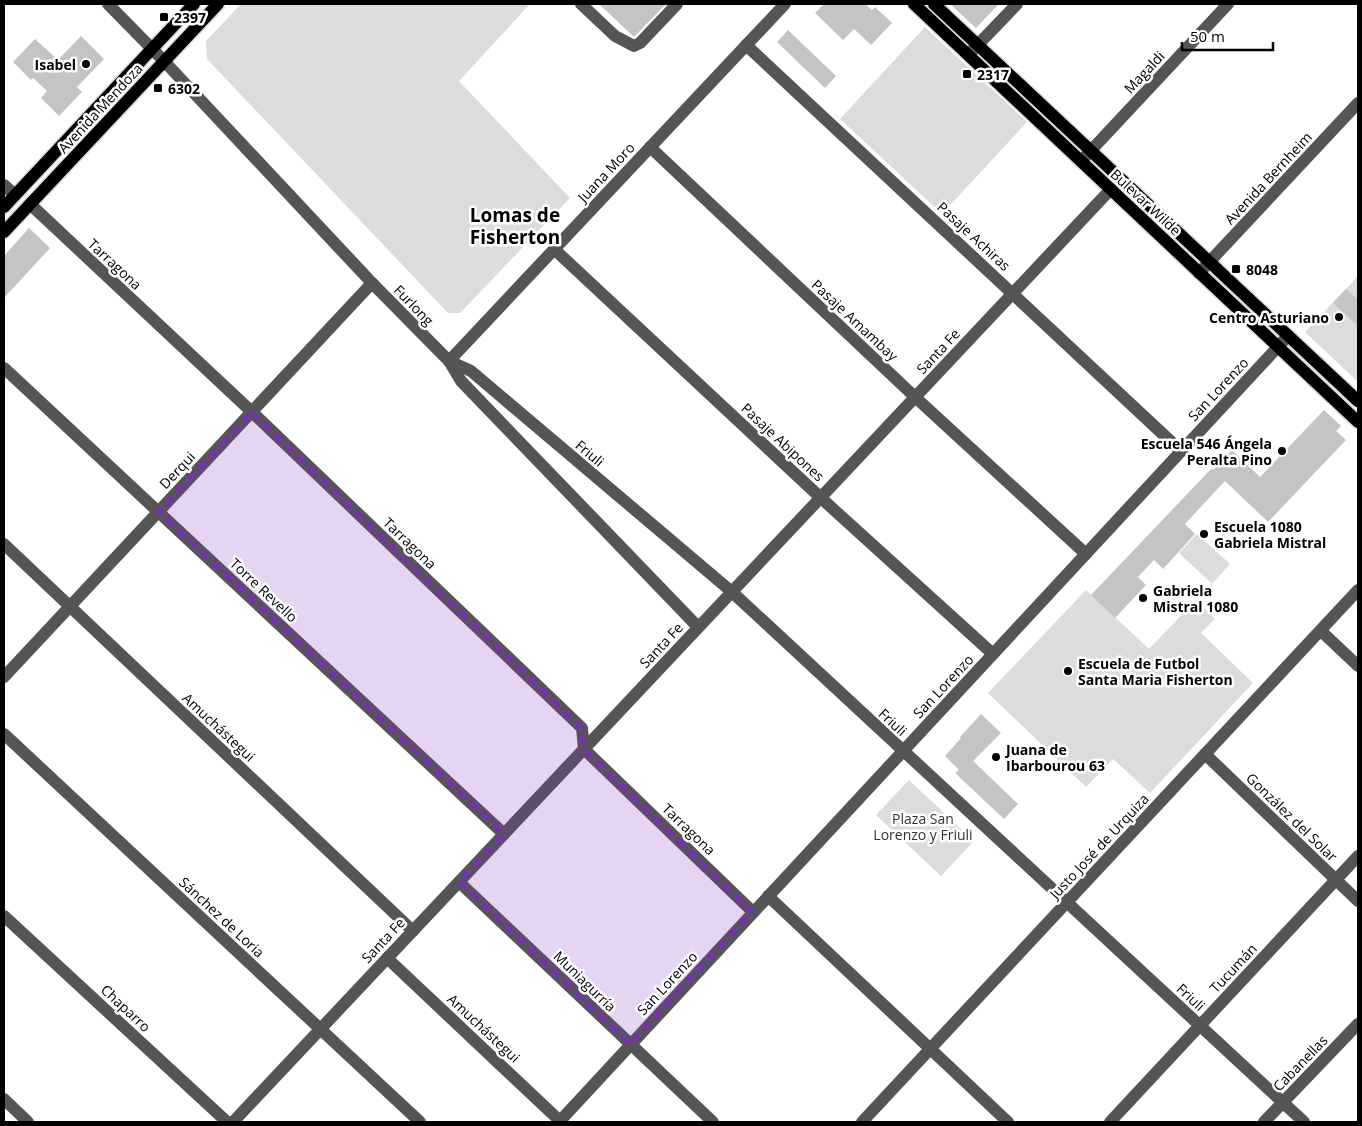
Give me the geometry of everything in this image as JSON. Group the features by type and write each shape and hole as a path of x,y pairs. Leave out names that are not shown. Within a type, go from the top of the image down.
{"main road":[{"name":"Avenida Mendoza","path":"4,207 194,4"},
{"name":"Avenida Mendoza","path":"4,232 218,4"},
{"name":"Bulevar Wilde","path":"914,4 1358,422"},
{"name":"Bulevar Wilde","path":"934,4 1358,401"}],"street":[{"name":"Furlong","path":"108,4 152,48 372,283 449,361 461,381 698,627"},
{"path":"581,4 615,36 634,46 640,44 677,4"},
{"name":"Juana Moro","path":"449,361 785,4"},
{"path":"968,55 1017,4"},
{"name":"Magaldi","path":"1081,161 1228,4"},
{"name":"Pasaje Achiras","path":"746,45 1181,451"},
{"name":"Avenida Bernheim","path":"1199,273 1358,104"},
{"name":"Pasaje Amambay","path":"650,147 915,398 1086,554"},
{"path":"4,185 15,195"},
{"name":"Santa Fe","path":"233,1122 1111,189"},
{"name":"Tarragona","path":"30,204 252,412 582,728 584,749 754,912"},
{"name":"Pasaje Abipones","path":"554,249 821,498 993,654"},
{"name":"Derqui","path":"4,677 372,283"},
{"name":"San Lorenzo","path":"559,1122 1288,336"},
{"name":"Friuli","path":"449,361 471,371 732,592 1304,1122"},
{"name":"Torre Revello","path":"4,368 504,834"},
{"name":"Amuchástegui","path":"4,544 413,931"},
{"name":"Justo José de Urquiza","path":"862,1122 1358,590"},
{"path":"1321,631 1358,666"},
{"name":"Sánchez de Loria","path":"4,734 420,1122"},
{"name":"González del Solar","path":"1206,754 1358,902"},
{"name":"Tucumán","path":"1110,1122 1358,856"},
{"name":"Muniagurría","path":"459,882 713,1122"},
{"path":"768,896 1008,1122"},
{"name":"Chaparro","path":"4,916 227,1122"},
{"name":"Amuchástegui","path":"387,958 559,1122"},
{"name":"Cabanellas","path":"1264,1122 1358,1024"},
{"path":"4,1100 28,1122"}],"highlighted area":[{"path":"252,412 582,728 584,749 753,912 630,1045 459,882 504,834 158,512"}],"green space":[{"path":"241,4 530,4 459,81 570,198 460,313 448,313 207,59 206,41"},
{"path":"925,27 1027,122 942,214 840,119"},
{"name":"Centro Asturiano","path":"1358,276 1358,382 1305,332"},
{"path":"1197,534 1230,564 1212,584 1179,553"},
{"path":"1086,590 1149,649 1196,600 1215,619 1201,633 1253,683 1150,793 1113,759 1086,787 988,693"},
{"name":"Plaza San Lorenzo y Friuli","path":"909,780 974,841 941,876 876,815"}],"building":[{"path":"599,4 666,4 634,37"},
{"path":"824,4 865,4 872,10 875,7 892,23 871,45 854,29 843,40 815,13"},
{"path":"950,4 999,4 976,28"},
{"path":"788,30 836,76 825,88 777,42"},
{"path":"81,36 104,59 77,87 82,92 59,116 41,98 47,91 33,78 31,80 13,62 35,39 58,60"},
{"path":"29,228 50,248 4,298 4,256"},
{"path":"1346,289 1358,300 1358,326 1333,303"},
{"path":"1324,410 1341,426 1336,431 1346,440 1268,522 1225,481 1185,524 1195,534 1163,569 1154,560 1138,577 1146,585 1115,618 1091,595 1212,468 1213,470 1232,450 1260,477"},
{"path":"981,714 1001,733 973,761 1018,804 1004,819 955,773 959,770 945,756"}],"place":[{"name":"2397","path":"164,17"},
{"name":"Isabel","path":"86,64"},
{"name":"2317","path":"967,74"},
{"name":"6302","path":"158,88"},
{"name":"8048","path":"1236,269"},
{"name":"Centro Asturiano","path":"1339,317"},
{"name":"Escuela 546 Ángela Peralta Pino","path":"1282,451"},
{"name":"Escuela 1080 Gabriela Mistral","path":"1204,534"},
{"name":"Gabriela Mistral 1080","path":"1143,598"},
{"name":"Escuela de Futbol Santa Maria Fisherton","path":"1068,671"},
{"name":"Juana de Ibarbourou 63","path":"996,757"}],"district":[{"name":"Lomas de Fisherton","path":"515,226"}]}
